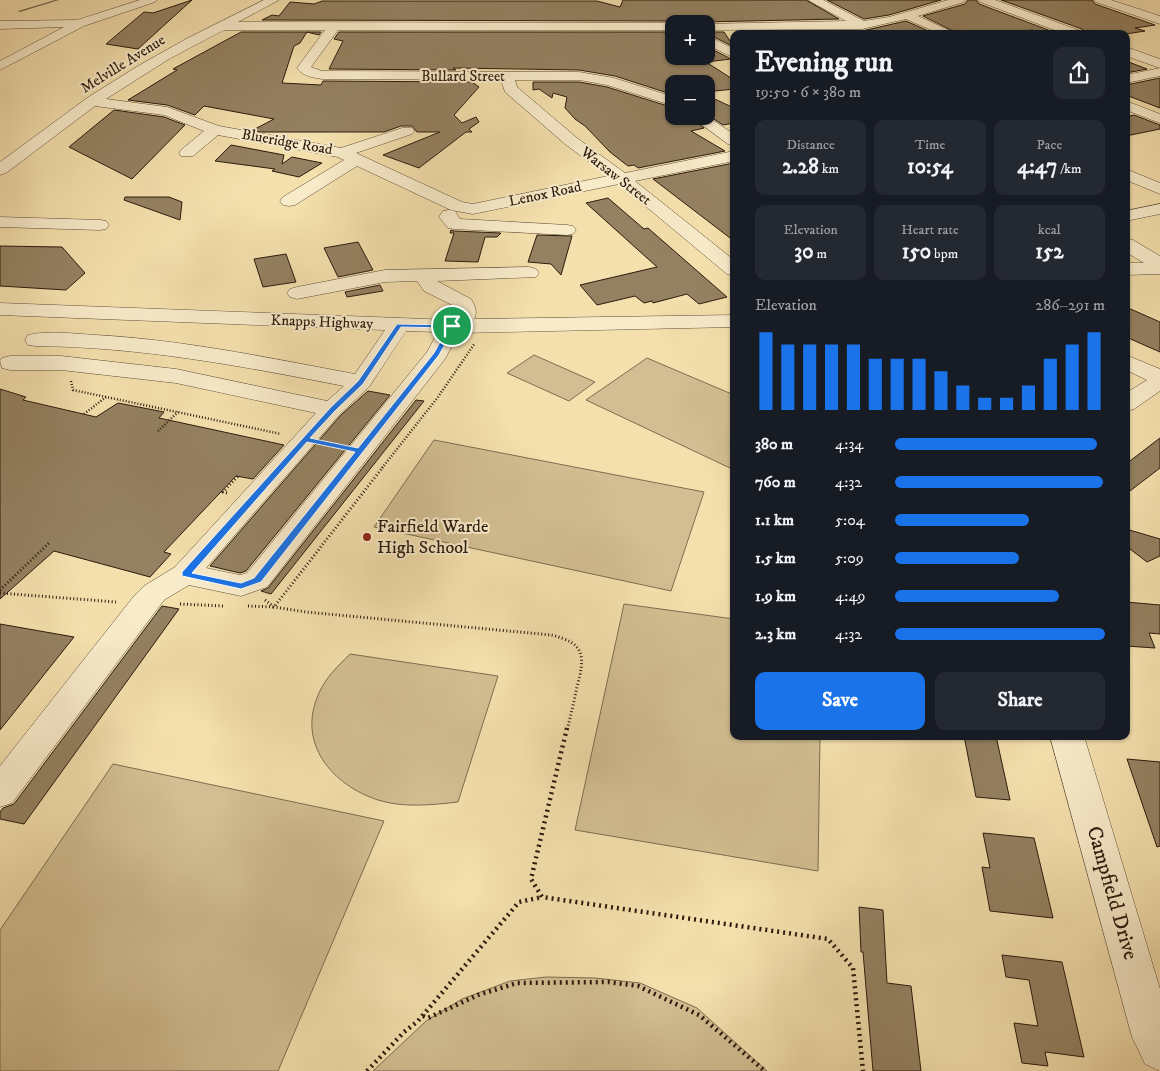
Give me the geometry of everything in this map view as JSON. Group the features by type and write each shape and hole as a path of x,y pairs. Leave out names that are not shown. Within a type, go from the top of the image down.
{"street":[{"path":"0,66 80,23 151,0"},
{"name":"Melville Avenue","path":"0,170 92,101 164,56 273,0"},
{"path":"814,0 862,25"},
{"path":"715,26 806,27 862,25 906,16 960,0"},
{"path":"984,0 1066,30"},
{"path":"1100,0 1160,20"},
{"path":"906,16 941,30"},
{"path":"0,25 80,23"},
{"path":"224,26 665,26"},
{"name":"Bullard Street","path":"335,26 304,68 310,74 597,78 665,99"},
{"path":"806,27 812,30"},
{"path":"715,44 730,52"},
{"path":"1130,53 1160,64"},
{"path":"1130,78 1160,72"},
{"name":"Warsaw Street","path":"507,76 510,89 571,141 621,178 730,267"},
{"name":"Blueridge Road","path":"92,101 167,111 215,130 349,156 465,208"},
{"path":"1130,107 1160,119"},
{"path":"710,125 730,138"},
{"path":"187,153 215,130"},
{"path":"289,201 349,156 407,131"},
{"name":"Lenox Road","path":"465,208 730,157"},
{"path":"1130,176 1160,190"},
{"path":"465,208 448,217 454,224 567,230"},
{"path":"1130,215 1160,209"},
{"path":"0,222 100,225"},
{"path":"1130,246 1160,264"},
{"path":"1130,270 1160,268"},
{"path":"297,293 385,276 529,273"},
{"path":"185,574 241,586 258,580 466,315 464,304 431,287 424,276"},
{"name":"Knapps Highway","path":"0,309 456,327 730,321"},
{"path":"5,363 36,340 62,312"},
{"path":"0,792 144,604 154,593 185,574 332,409 361,382 399,325"},
{"path":"36,340 80,339 192,351 361,382"},
{"path":"5,363 61,363 176,376 332,409"},
{"path":"1130,364 1160,377"},
{"path":"1130,401 1160,381"},
{"name":"Campfield Drive","path":"1068,740 1153,1037 1160,1049"}],"path":[{"path":"70,378 73,390 305,440"},
{"path":"84,414 106,397"},
{"path":"158,431 178,412"},
{"path":"360,451 391,457"},
{"path":"234,494 223,492 238,476"},
{"path":"0,590 49,543"},
{"path":"270,604 274,607 306,612 569,638 580,652 583,664 531,879 542,897"},
{"path":"367,1071 423,1016 519,902 542,897 828,939 853,968 863,1071"},
{"path":"423,1016 428,1018 478,994 517,983 609,982 638,986 699,1015 765,1071"}],"shaded area":[{"path":"534,355 595,382 569,401 507,373"},
{"path":"647,358 730,393 730,468 586,400"},
{"path":"434,440 704,492 671,591 374,527"},
{"path":"624,604 730,618 730,740 820,740 818,871 575,830"},
{"path":"350,654 498,676 458,802 407,805 378,800 346,784 333,773 323,760 315,745 312,729 313,711 325,682"},
{"path":"113,764 384,821 278,1071 0,1071 0,930"},
{"path":"546,977 595,978 640,983 697,1008 767,1071 373,1071 426,1021 462,999 510,981"}],"building":[{"path":"192,0 138,49 106,44 144,12 153,13"},
{"path":"623,0 806,0 839,19 715,22 715,15 665,15 665,21 262,20 272,15 279,16 290,2 314,4 322,1 597,1 620,7"},
{"path":"827,0 941,0 889,15 864,19"},
{"path":"968,0 976,0 979,4 1048,30 951,30 923,16 965,4"},
{"path":"1001,0 1092,0 1095,4 1155,25 1135,28 1145,31 1130,33 1130,30 1082,29"},
{"path":"906,21 926,30 866,30"},
{"path":"241,32 307,32 300,43 294,46 282,83 321,85 323,81 472,82 479,87 454,115 462,123 476,117 479,122 469,129 472,132 466,132 419,168 383,155 440,132 417,132 412,126 401,126 384,132 260,132 253,130 274,119 204,106 195,115 167,105 128,100 177,70 173,69"},
{"path":"307,32 321,32 319,35"},
{"path":"339,32 665,32 665,65 711,65 730,77 730,89 715,91 715,75 665,75 665,92 615,76 579,70 329,69 343,41 334,39"},
{"path":"715,32 724,32 730,41 730,45 715,38"},
{"path":"715,51 730,58 715,61"},
{"path":"1130,63 1147,69 1130,72"},
{"path":"1160,78 1160,108 1130,97 1130,84"},
{"path":"533,82 579,82 607,87 665,105 665,125 700,125 704,128 691,131 725,151 638,168 634,165 628,166 610,152 565,108 567,97 553,93 552,98 539,89 533,90"},
{"path":"715,99 730,106 730,124 723,125 715,120"},
{"path":"114,110 164,117 185,125 132,179 69,147"},
{"path":"1134,115 1160,125 1160,129 1130,135 1130,116"},
{"path":"231,145 284,155 282,164 292,157 322,163 299,177 272,171 275,169 215,161"},
{"path":"730,164 730,238 653,179"},
{"path":"125,197 169,197 182,202 180,220 124,200"},
{"path":"608,198 644,229 648,228 727,297 699,304 687,294 653,303 652,301 644,303 635,296 597,305 580,285 657,267 586,203"},
{"path":"451,230 501,233 497,237 485,237 478,262 445,261 454,233 450,233"},
{"path":"537,235 572,236 561,275 551,264 528,262"},
{"path":"358,242 373,270 338,277 324,248"},
{"path":"0,246 62,247 85,273 66,290 0,286"},
{"path":"286,254 296,282 263,287 254,259"},
{"path":"380,285 383,291 347,297 345,292"},
{"path":"1130,309 1160,322 1160,352 1130,339"},
{"path":"0,389 26,397 23,400 96,417 118,403 164,412 159,418 284,445 253,479 236,476 164,552 171,554 150,577 54,551 0,599"},
{"path":"368,391 390,395 246,571 240,573 210,566 341,415"},
{"path":"416,400 424,401 271,594 261,591 268,588"},
{"path":"1160,438 1160,468 1130,491 1130,461"},
{"path":"1130,530 1160,539 1160,556 1147,562 1130,549"},
{"path":"1130,602 1160,605 1160,634 1149,633 1155,648 1130,646"},
{"path":"162,606 179,609 24,824 0,819 0,812 3,808 14,804"},
{"path":"0,624 74,637 0,730"},
{"path":"965,740 997,740 1010,800 976,797"},
{"path":"1127,759 1160,762 1160,846 1157,847"},
{"path":"983,833 1034,838 1053,918 990,911 982,867 990,868"},
{"path":"859,907 883,910 887,983 911,986 921,1071 873,1071 863,952 861,952"},
{"path":"1002,955 1062,962 1084,1057 1045,1052 1048,1066 1022,1063 1014,1023 1038,1026 1029,980 1006,977"}],"waterway":[{"path":"19,11 58,0"}],"place":[{"name":"Fairfield Warde High School","path":"367,537"}],"route":[{"path":"452,326 399,325 361,382 332,409 305,440 360,451 258,580 241,586 185,574 305,440 360,451 437,354 452,326"}]}
